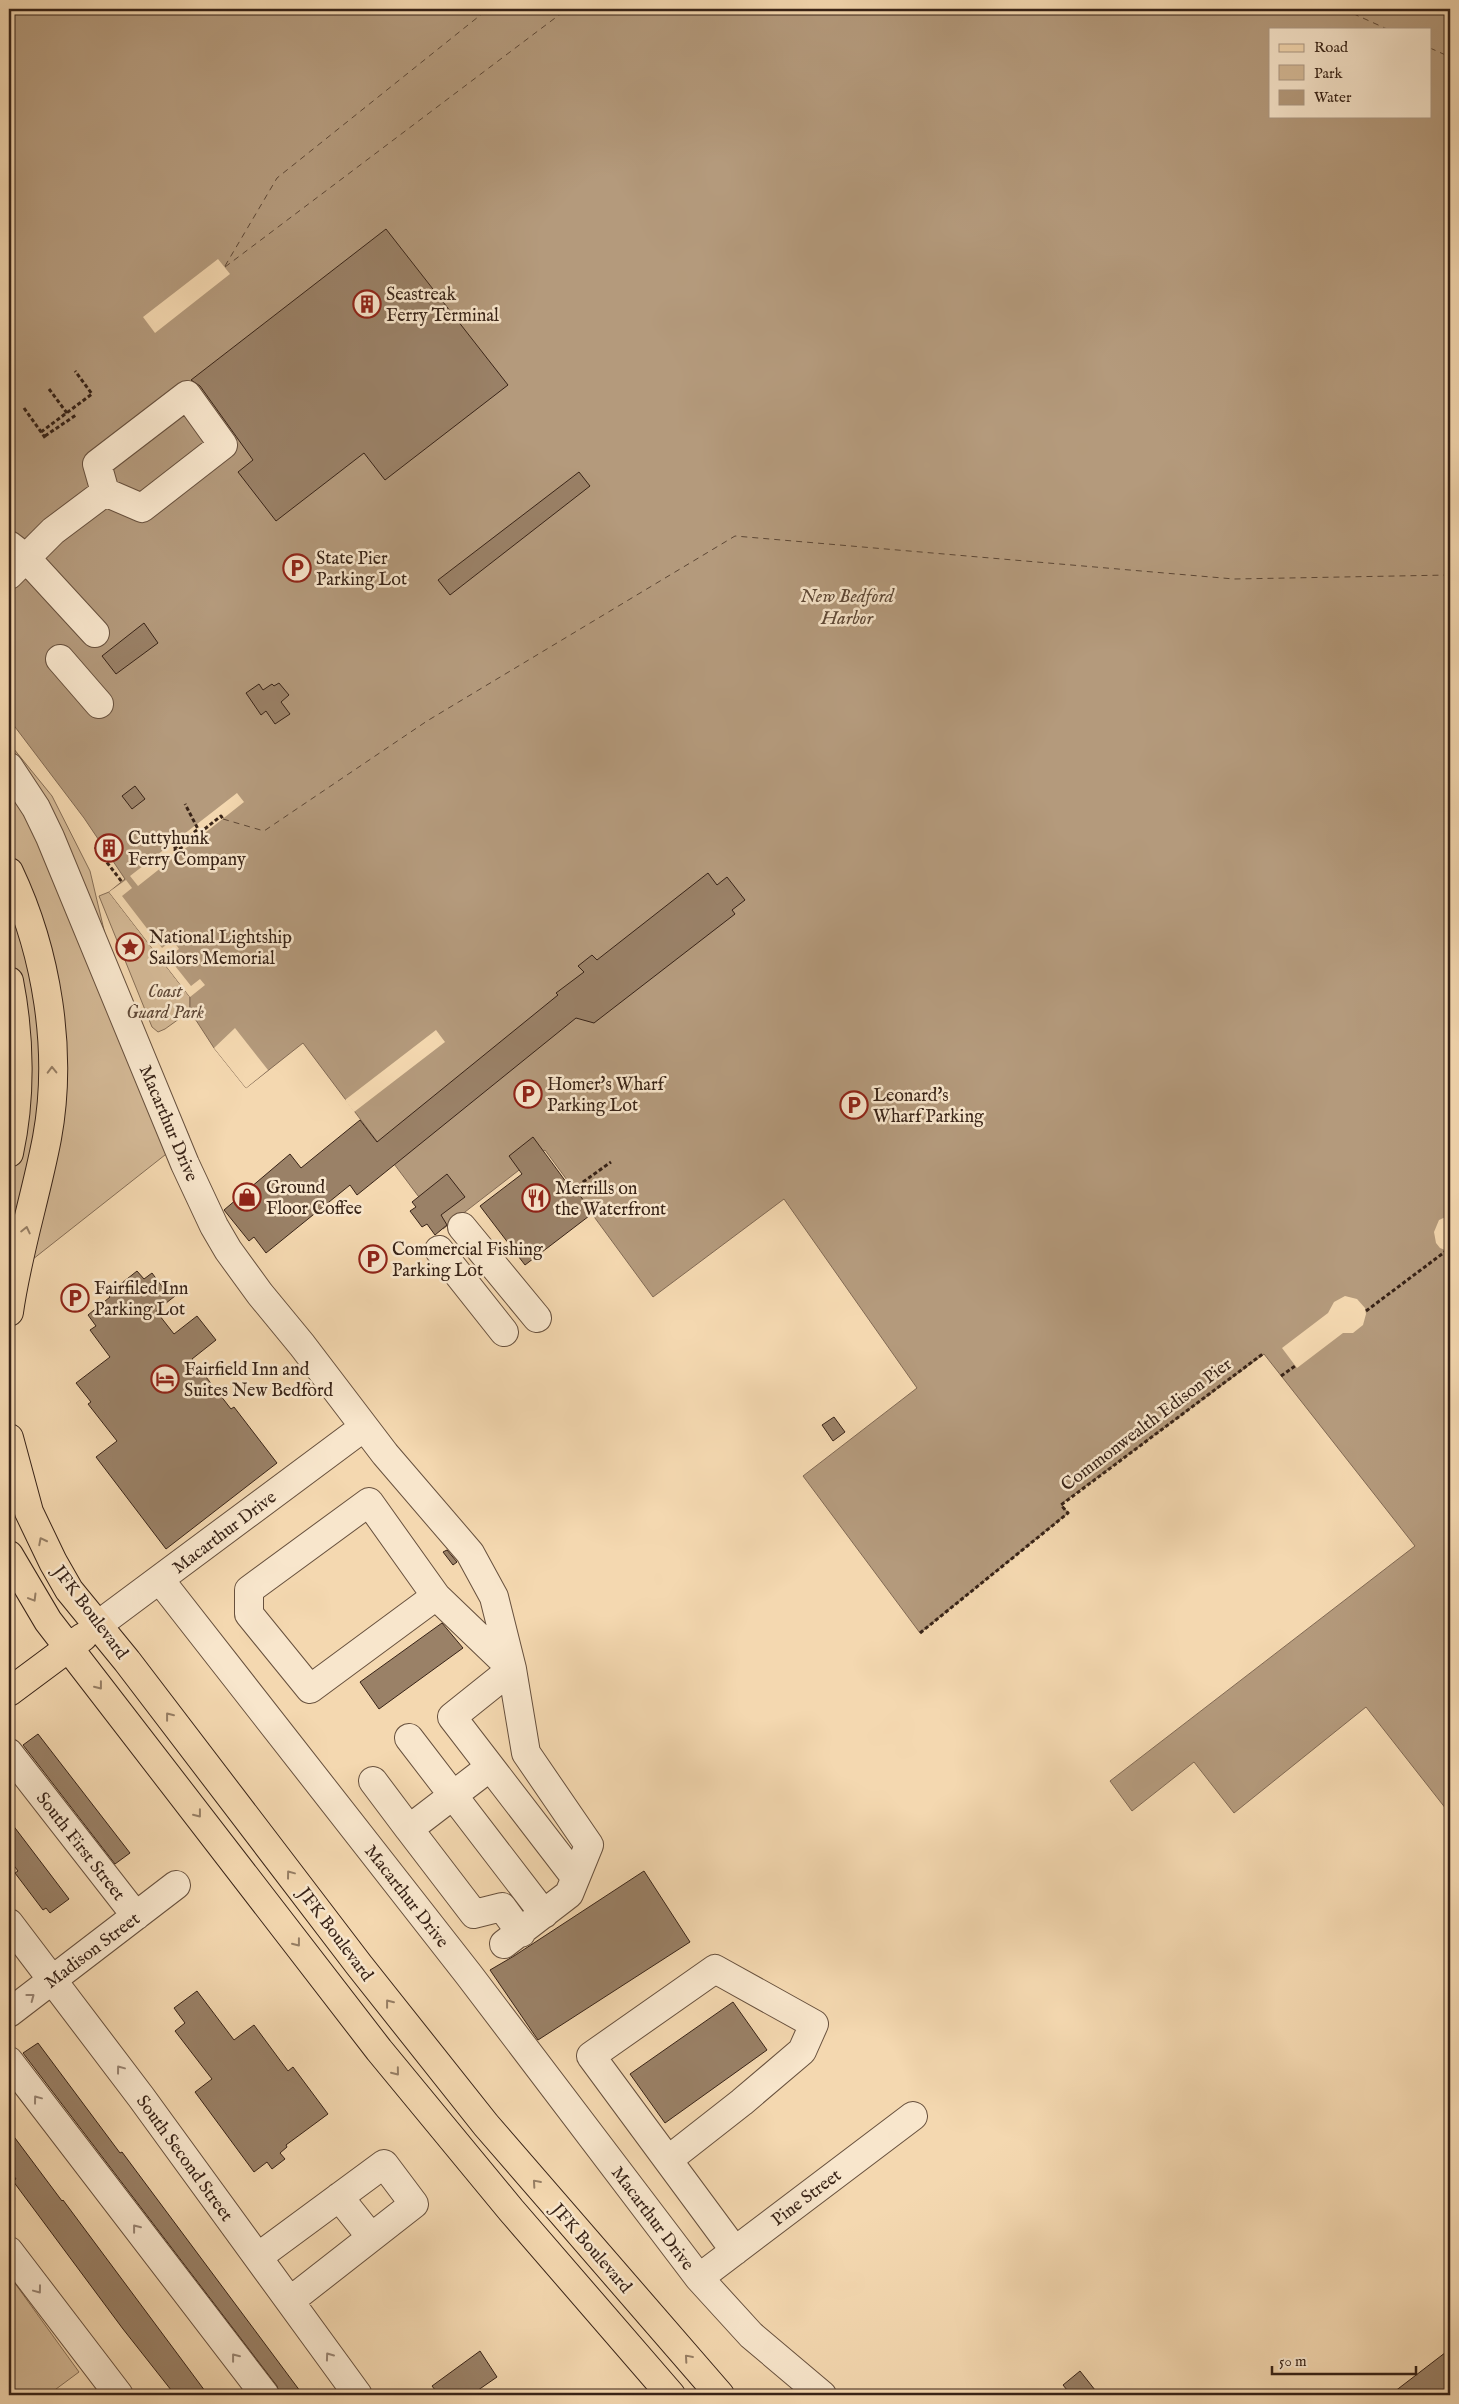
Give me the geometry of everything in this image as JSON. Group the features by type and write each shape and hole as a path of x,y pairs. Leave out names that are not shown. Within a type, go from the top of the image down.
{"main road":[{"path":"9,872 31,929 40,962 50,1018 52,1075 47,1137 9,1312"},
{"path":"9,982 15,1022 17,1088 9,1153"},
{"name":"JFK Boulevard","path":"9,1438 21,1488 40,1537 69,1590 98,1625 359,1965 486,2125 720,2395"},
{"name":"JFK Boulevard","path":"9,1555 40,1609 68,1648 384,2057 511,2210 671,2395"},
{"path":"9,1692 98,1625"}],"street":[{"path":"187,395 223,445 142,508 105,492 97,464 187,395"},
{"path":"95,633 14,559 105,492"},
{"path":"60,658 99,704"},
{"name":"Macarthur Drive","path":"9,767 36,808 50,837 185,1164 214,1226 245,1275 364,1427 160,1580 469,1975 699,2278 751,2335 822,2395"},
{"path":"462,1228 537,1318"},
{"path":"439,1250 504,1332"},
{"path":"364,1427 470,1553 494,1597 512,1669 526,1753 589,1845 569,1894 512,1939 502,1907 474,1914 373,1781"},
{"path":"436,1596 310,1689 250,1614 249,1590 368,1502 436,1596 512,1669"},
{"path":"98,1625 160,1580"},
{"path":"512,1669 452,1717 576,1877"},
{"path":"409,1738 544,1914"},
{"name":"South First Street","path":"9,1752 136,1916"},
{"path":"408,1829 490,1767"},
{"name":"Madison Street","path":"9,2013 176,1886"},
{"name":"South Second Street","path":"9,1923 258,2257 358,2395"},
{"path":"668,2160 742,2102 802,2051 814,2024 715,1969 591,2056 668,2160 735,2250"},
{"path":"9,2061 265,2395"},
{"name":"Pine Street","path":"699,2278 913,2116"},
{"path":"258,2257 384,2164 414,2204 290,2301"},
{"path":"339,2197 371,2237"},
{"path":"9,2251 119,2395"}],"path":[{"path":"41,432 92,394 75,371"},
{"path":"49,389 67,413"},
{"path":"24,408 46,437 76,415"},
{"path":"185,804 198,829 174,849 177,851 221,816 223,819"},
{"path":"95,847 122,882"},
{"path":"572,1190 611,1162"},
{"path":"584,1182 588,1178"},
{"path":"1366,1312 1446,1251"},
{"name":"Commonwealth Edison Pier","path":"920,1633 1068,1514 1061,1505 1264,1353"},
{"path":"1281,1376 1295,1366"}],"green space":[{"path":"9,743 52,796 90,871 109,951 137,1025 189,1136 9,1278"},
{"name":"Coast Guard Park","path":"109,892 190,997 190,1011 158,1032 152,1027 99,896"},
{"path":"9,2275 79,2372 48,2395 9,2395"}],"water":[{"name":"New Bedford Harbor","path":"9,9 1450,9 1450,1814 1366,1707 1234,1813 1194,1762 1132,1811 1110,1781 1415,1546 1264,1354 1061,1504 1068,1513 920,1633 803,1476 917,1388 784,1199 653,1297 545,1150 443,1229 303,1043 246,1088 214,1048 190,1011 190,997 109,892 125,879 84,818 9,719"}],"pier":[{"path":"218,259 230,274 155,333 143,317"},
{"path":"237,793 244,802 138,886 130,876"},
{"path":"126,880 132,888 122,896 162,948 173,940 179,949 168,957 191,986 200,979 205,985 190,997 109,892"},
{"path":"235,1028 268,1070 246,1088 214,1048"},
{"path":"436,1030 445,1042 354,1112 345,1100"},
{"path":"1450,1215 1450,1252 1440,1248 1436,1243 1434,1232 1439,1220"},
{"path":"1345,1296 1357,1299 1365,1308 1366,1314 1363,1325 1353,1333 1343,1333 1297,1368 1282,1348 1328,1313 1334,1302"}],"building":[{"name":"Seastreak Ferry Terminal","path":"386,229 508,385 385,480 364,453 276,521 238,472 253,460 200,386 191,380"},
{"path":"579,472 590,486 450,595 438,580"},
{"path":"144,623 158,643 116,674 102,656"},
{"path":"279,683 289,695 281,702 290,714 275,724 266,711 261,715 246,693 259,684 263,690 272,684 274,686"},
{"path":"135,786 145,799 132,809 122,796"},
{"path":"708,873 717,885 727,877 745,900 732,910 735,914 594,1023 576,1018 357,1195 350,1185 266,1253 254,1237 249,1241 224,1210 290,1154 301,1168 360,1120 377,1142 558,995 556,993 584,972 578,966 592,955 597,960"},
{"name":"Merrills on the Waterfront","path":"533,1137 572,1190 575,1189 593,1213 525,1265 480,1206 522,1174 509,1156"},
{"path":"447,1174 465,1197 441,1215 447,1225 435,1235 427,1224 422,1227 410,1211 416,1207 412,1202"},
{"path":"137,1271 144,1279 152,1273 163,1288 167,1285 175,1296 156,1311 174,1334 197,1316 216,1340 192,1359 231,1409 234,1407 277,1463 166,1549 96,1457 117,1441 88,1404 91,1402 76,1383 110,1357 90,1330 96,1326 88,1315 110,1297 108,1294"},
{"path":"834,1417 845,1432 833,1441 822,1425"},
{"path":"447,1550 457,1562 453,1565 443,1552"},
{"path":"442,1623 463,1648 379,1709 360,1682"},
{"path":"38,1734 130,1853 115,1864 23,1745"},
{"path":"9,1820 69,1899 50,1913 46,1908 43,1910 15,1873 18,1871 9,1859"},
{"path":"644,1871 690,1942 538,2040 490,1970"},
{"path":"197,1991 234,2040 254,2025 288,2071 293,2067 328,2114 286,2145 287,2147 280,2153 285,2159 272,2169 267,2162 254,2172 195,2092 212,2079 175,2031 185,2023 174,2008"},
{"path":"733,2002 767,2050 665,2123 630,2074"},
{"path":"38,2043 120,2153 122,2152 303,2395 280,2395 277,2386 23,2053"},
{"path":"9,2130 208,2395 175,2395 123,2329 13,2181 16,2179 9,2169"},
{"path":"1450,2349 1450,2395 1390,2395"},
{"path":"480,2351 497,2377 471,2395 439,2395 432,2386"},
{"path":"1080,2371 1099,2395 1071,2395 1063,2385"}],"ferry route":[{"path":"225,266 277,178 488,9"},
{"path":"225,267 567,9"},
{"path":"1343,9 1385,28"},
{"path":"1432,49 1450,57"},
{"path":"223,819 264,831 427,721 735,536 1234,579 1450,575"}],"place":[{"name":"Seastreak Ferry Terminal","path":"367,304"},
{"name":"State Pier Parking Lot","path":"297,568"},
{"name":"Cuttyhunk Ferry Company","path":"109,848"},
{"name":"National Lightship Sailors Memorial","path":"130,947"},
{"name":"Homer's Wharf Parking Lot","path":"528,1094"},
{"name":"Leonard's Wharf Parking","path":"854,1105"},
{"name":"Ground Floor Coffee","path":"247,1197"},
{"name":"Merrills on the Waterfront","path":"536,1198"},
{"name":"Commercial Fishing Parking Lot","path":"373,1259"},
{"name":"Fairfiled Inn Parking Lot","path":"75,1298"},
{"name":"Fairfield Inn and Suites New Bedford","path":"165,1379"}]}
